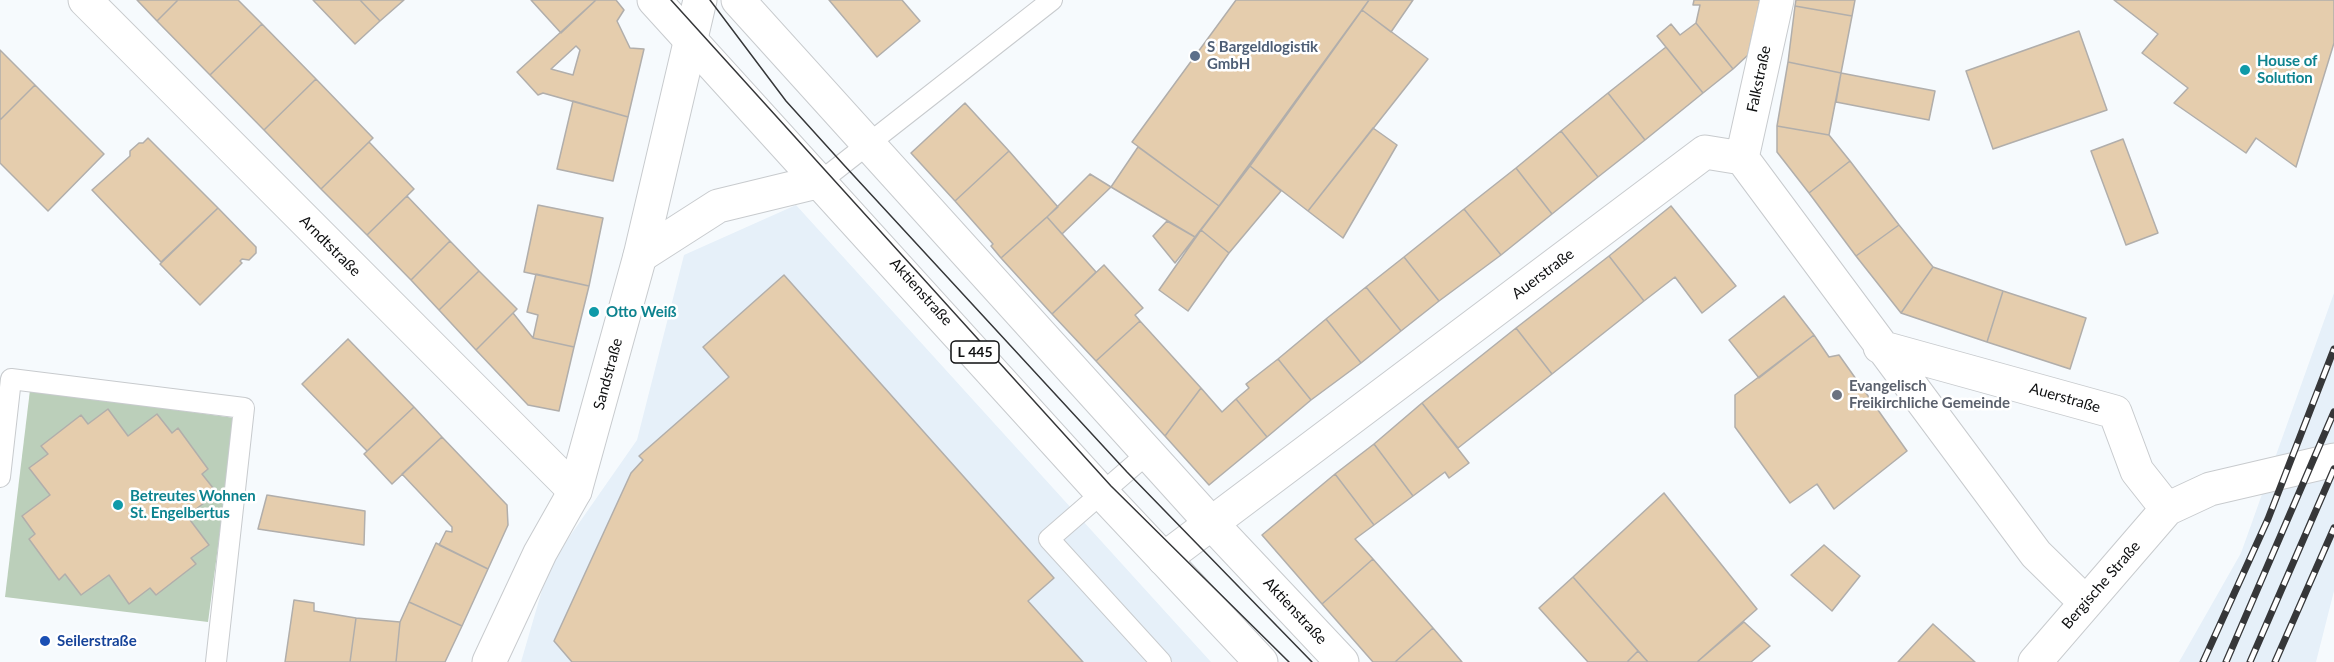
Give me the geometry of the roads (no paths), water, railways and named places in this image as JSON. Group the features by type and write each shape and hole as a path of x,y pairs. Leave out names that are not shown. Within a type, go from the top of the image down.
{"street":[{"name":"Arndtstraße","path":"85,0 575,491"},
{"name":"Aktienstraße","path":"654,0 821,181 1102,493 1261,662"},
{"name":"Sandstraße","path":"489,662 540,553 575,491 640,256 700,0"},
{"name":"Aktienstraße","path":"738,0 1212,524 1342,662"},
{"name":"Falkstraße","path":"1742,158 1777,0"},
{"name":"Auerstraße","path":"1164,559 1705,152 1742,158"},
{"path":"1742,158 2036,554 2086,603"},
{"path":"640,256 718,206 821,181"},
{"name":"Auerstraße","path":"1880,346 2115,412 2137,471 2167,508"},
{"path":"2167,508 2210,489 2334,460"},
{"name":"Bergische Straße","path":"2035,662 2167,508"}],"lane":[{"path":"821,181 1052,0"},
{"path":"0,477 11,380 244,408 216,662"},
{"path":"1148,453 1049,539 1161,662"}],"tram line":[{"path":"671,0 1111,486 1289,662"},
{"path":"710,0 786,101 843,164 1127,472 1312,662"}],"railway":[{"path":"2203,662 2268,519 2334,349"},
{"path":"2226,662 2334,412"},
{"path":"2250,662 2334,469"},
{"path":"2275,662 2334,528"}],"place":[{"name":"S Bargeldlogistik GmbH","path":"1195,56"},
{"name":"House of Solution","path":"2245,70"},
{"name":"Otto Weiß","path":"594,312"},
{"name":"Evangelisch Freikirchliche Gemeinde","path":"1837,395"},
{"name":"Betreutes Wohnen St. Engelbertus","path":"118,505"},
{"name":"Seilerstraße","path":"45,641"}]}
